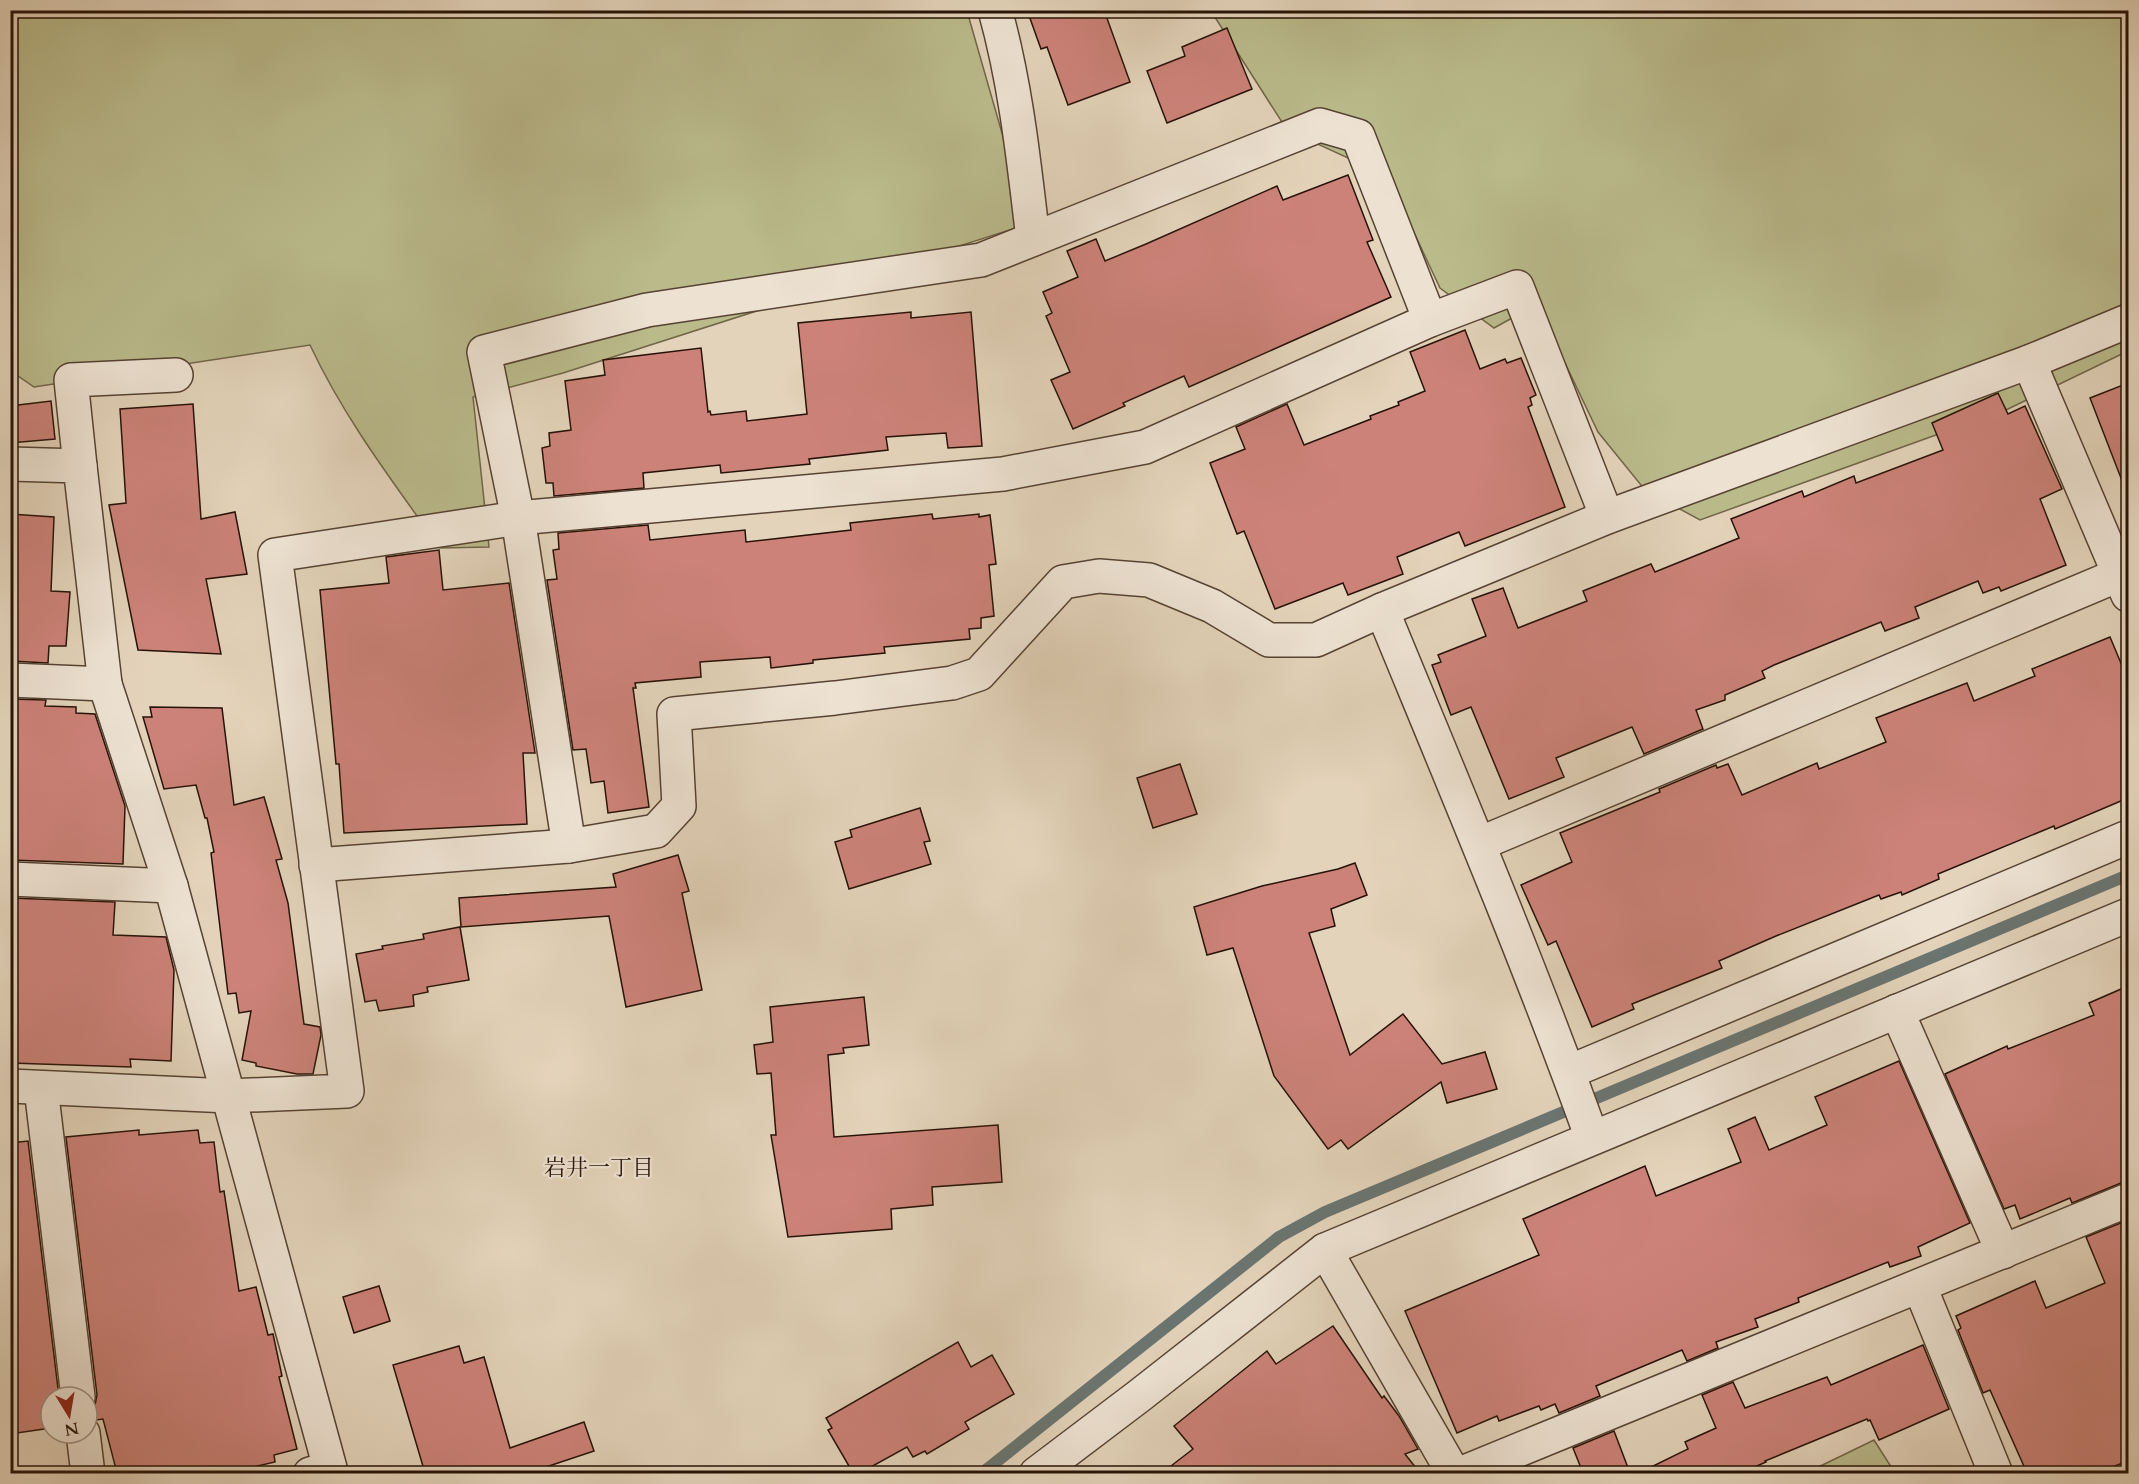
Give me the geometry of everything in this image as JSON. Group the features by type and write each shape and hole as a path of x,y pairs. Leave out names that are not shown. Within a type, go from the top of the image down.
{"street":[{"path":"995,10 1017,112 1034,239"},
{"path":"569,846 518,518 484,352 647,310 981,260 1320,125 1358,136 1430,320"},
{"path":"76,1385 26,1087 229,1096 347,1091 275,555 518,518 1003,474 1145,447 1430,320 1517,287 1606,517"},
{"path":"316,865 569,846 656,831 679,806 674,714 835,698 952,683 979,674 1063,582 1100,576 1149,580 1212,606 1269,640 1316,640 1382,610 1606,517 2029,362 2128,321"},
{"path":"1479,844 2126,580 2029,362"},
{"path":"176,375 71,380 105,684 171,886 330,1468 310,1473"},
{"path":"10,464 80,466"},
{"path":"1382,610 1479,844 1580,1105"},
{"path":"10,680 105,684"},
{"path":"1036,1473 1139,1396 1325,1250 1580,1105 2128,837"},
{"path":"10,879 171,886"},
{"path":"1580,1105 1898,1011 2128,915"},
{"path":"1898,1011 2002,1252"},
{"path":"1460,1473 1920,1287 2128,1200"},
{"path":"1325,1250 1454,1473"},
{"path":"1920,1287 1996,1473"},
{"path":"84,1445 88,1473"}],"green space":[{"path":"10,11 967,11 1028,224 563,373 473,397 489,547 440,548 354,424 310,345 34,387 11,371"},
{"path":"1211,11 2128,11 2128,351 2008,409 1700,520 1645,490 1598,432 1553,338 1523,312 1494,328 1440,288 1408,220 1370,168 1287,130"},
{"path":"1874,1440 1895,1473 1806,1473"}],"building":[{"path":"1027,10 1104,10 1130,82 1068,105 1047,47 1041,49"},
{"path":"1227,28 1252,89 1167,123 1147,71 1185,56 1182,47"},
{"path":"1348,175 1373,240 1367,242 1391,297 1189,387 1184,376 1123,403 1125,406 1073,429 1051,380 1070,372 1046,316 1052,313 1043,292 1078,277 1067,251 1096,239 1105,261 1277,186 1283,200"},
{"path":"911,312 911,318 971,312 982,446 948,448 946,433 886,437 888,450 809,459 810,464 721,473 720,465 643,473 644,488 554,496 553,483 546,483 542,448 550,446 549,433 571,430 565,381 605,375 603,360 701,348 708,412 710,411 711,415 746,411 747,421 807,414 798,323"},
{"path":"1465,330 1480,369 1505,359 1507,363 1521,358 1536,395 1530,398 1532,405 1528,407 1565,507 1465,546 1459,532 1397,557 1403,574 1348,595 1343,583 1275,609 1244,531 1237,534 1210,463 1245,449 1236,427 1287,404 1304,445 1371,419 1370,416 1399,405 1398,402 1425,391 1410,352"},
{"path":"2128,383 2128,491 2126,491 2090,398"},
{"path":"1998,393 2008,414 2025,406 2062,489 2040,499 2066,565 2001,591 1999,587 1983,593 1978,581 1915,607 1919,618 1885,631 1881,622 1774,665 1762,671 1765,678 1725,695 1725,700 1696,710 1703,729 1644,754 1632,727 1556,758 1564,777 1509,799 1471,707 1451,715 1432,665 1441,662 1438,655 1486,636 1472,599 1503,588 1518,628 1587,601 1583,591 1651,564 1655,572 1739,538 1731,519 1802,491 1804,497 1854,476 1856,483 1943,450 1932,423"},
{"path":"51,401 55,439 10,443 10,406"},
{"path":"193,404 201,519 235,512 247,574 206,579 221,654 138,650 109,505 126,503 120,409"},
{"path":"10,514 54,517 51,591 70,592 66,646 49,646 48,663 10,661 10,616 14,565 10,565"},
{"path":"932,514 933,519 990,515 996,564 989,565 994,616 981,618 981,628 969,629 970,639 884,647 885,653 813,660 813,663 771,668 770,657 700,662 701,677 635,683 636,688 633,688 649,807 608,813 604,781 591,783 586,749 573,750 547,580 557,579 553,550 559,549 558,533 648,525 650,540 745,530 746,542 851,530 850,523"},
{"path":"439,550 443,590 509,583 535,753 523,753 527,824 344,833 339,764 336,764 320,590 389,583 386,557"},
{"path":"2110,637 2128,680 2128,798 1938,874 1939,879 1902,895 1901,892 1881,899 1879,895 1776,936 1719,961 1722,968 1632,1004 1634,1009 1592,1027 1556,941 1548,945 1521,885 1572,862 1560,833 1660,792 1659,789 1716,765 1717,768 1728,764 1742,795 1817,763 1819,769 1886,742 1876,718 1967,683 1974,701 2035,676 2032,669"},
{"path":"10,699 46,700 45,706 76,707 76,713 95,714 125,806 123,864 10,860"},
{"path":"150,707 222,708 234,805 264,797 282,859 276,860 288,903 304,1024 320,1027 321,1035 313,1074 297,1074 256,1066 256,1063 242,1060 251,1011 239,1013 236,993 228,994 211,853 214,852 207,818 205,818 196,785 164,789 143,717 152,717"},
{"path":"1180,764 1197,814 1153,828 1137,778"},
{"path":"920,808 930,841 924,842 931,864 849,889 835,842 852,837 850,830"},
{"path":"678,855 689,891 682,893 702,990 626,1007 609,916 461,927 459,898 616,887 613,874"},
{"path":"1355,863 1367,895 1331,909 1335,926 1309,933 1350,1055 1403,1014 1442,1064 1485,1052 1497,1089 1447,1103 1441,1082 1348,1149 1341,1140 1328,1149 1274,1076 1233,948 1207,955 1194,907 1262,886"},
{"path":"10,898 115,902 113,935 166,937 174,970 171,1061 130,1059 131,1067 10,1063"},
{"path":"460,927 469,980 427,987 428,992 413,995 414,1006 379,1011 376,1000 365,1002 356,954 383,949 382,946 424,939 423,934"},
{"path":"2128,986 2128,1182 2072,1203 2070,1198 2020,1219 2015,1205 2004,1209 1945,1074 2007,1046 2008,1049 2094,1015 2089,1003"},
{"path":"864,997 869,1045 843,1048 844,1053 828,1055 834,1137 998,1125 1002,1182 932,1187 933,1205 891,1209 892,1229 788,1237 771,1135 776,1135 771,1073 757,1074 754,1045 773,1042 770,1007"},
{"path":"1899,1061 1970,1223 1918,1247 1921,1256 1890,1267 1888,1262 1798,1298 1799,1302 1755,1319 1758,1327 1716,1342 1718,1348 1687,1361 1682,1350 1596,1386 1600,1396 1559,1413 1555,1404 1541,1410 1539,1406 1499,1421 1497,1416 1457,1433 1405,1311 1539,1255 1523,1219 1645,1166 1656,1196 1741,1162 1728,1129 1755,1117 1769,1150 1827,1125 1815,1097"},
{"path":"139,1130 139,1135 198,1130 200,1143 214,1142 220,1192 224,1191 239,1291 256,1287 268,1335 273,1334 282,1376 279,1377 297,1449 274,1455 275,1462 226,1473 117,1473 103,1419 99,1420 99,1385 96,1385 66,1137"},
{"path":"28,1141 58,1385 39,1385 39,1430 10,1434 10,1143"},
{"path":"2128,1220 2128,1461 2115,1466 2118,1473 2027,1473 1990,1390 1983,1393 1958,1330 1961,1328 1956,1316 2035,1281 2046,1308 2105,1283 2086,1237"},
{"path":"379,1286 390,1321 354,1333 343,1297"},
{"path":"1333,1326 1382,1398 1384,1396 1399,1416 1418,1449 1405,1454 1420,1473 1162,1473 1193,1449 1174,1426 1267,1351 1276,1364"},
{"path":"958,1342 971,1367 992,1355 1014,1394 965,1422 969,1429 927,1454 925,1451 913,1457 907,1447 860,1473 853,1473 828,1430 832,1428 826,1418"},
{"path":"1923,1345 1949,1409 1879,1440 1870,1420 1867,1419 1741,1473 1639,1473 1688,1449 1685,1442 1716,1428 1702,1395 1733,1382 1745,1408 1827,1377 1831,1385"},
{"path":"459,1346 464,1363 484,1357 510,1448 584,1422 594,1451 528,1473 425,1473 393,1365"},
{"path":"1614,1431 1630,1473 1583,1473 1573,1448"}],"waterway":[{"path":"981,1474 1279,1237 1325,1212 2128,875"}],"district":[{"name":"岩井一丁目","path":"599,1167"}]}
